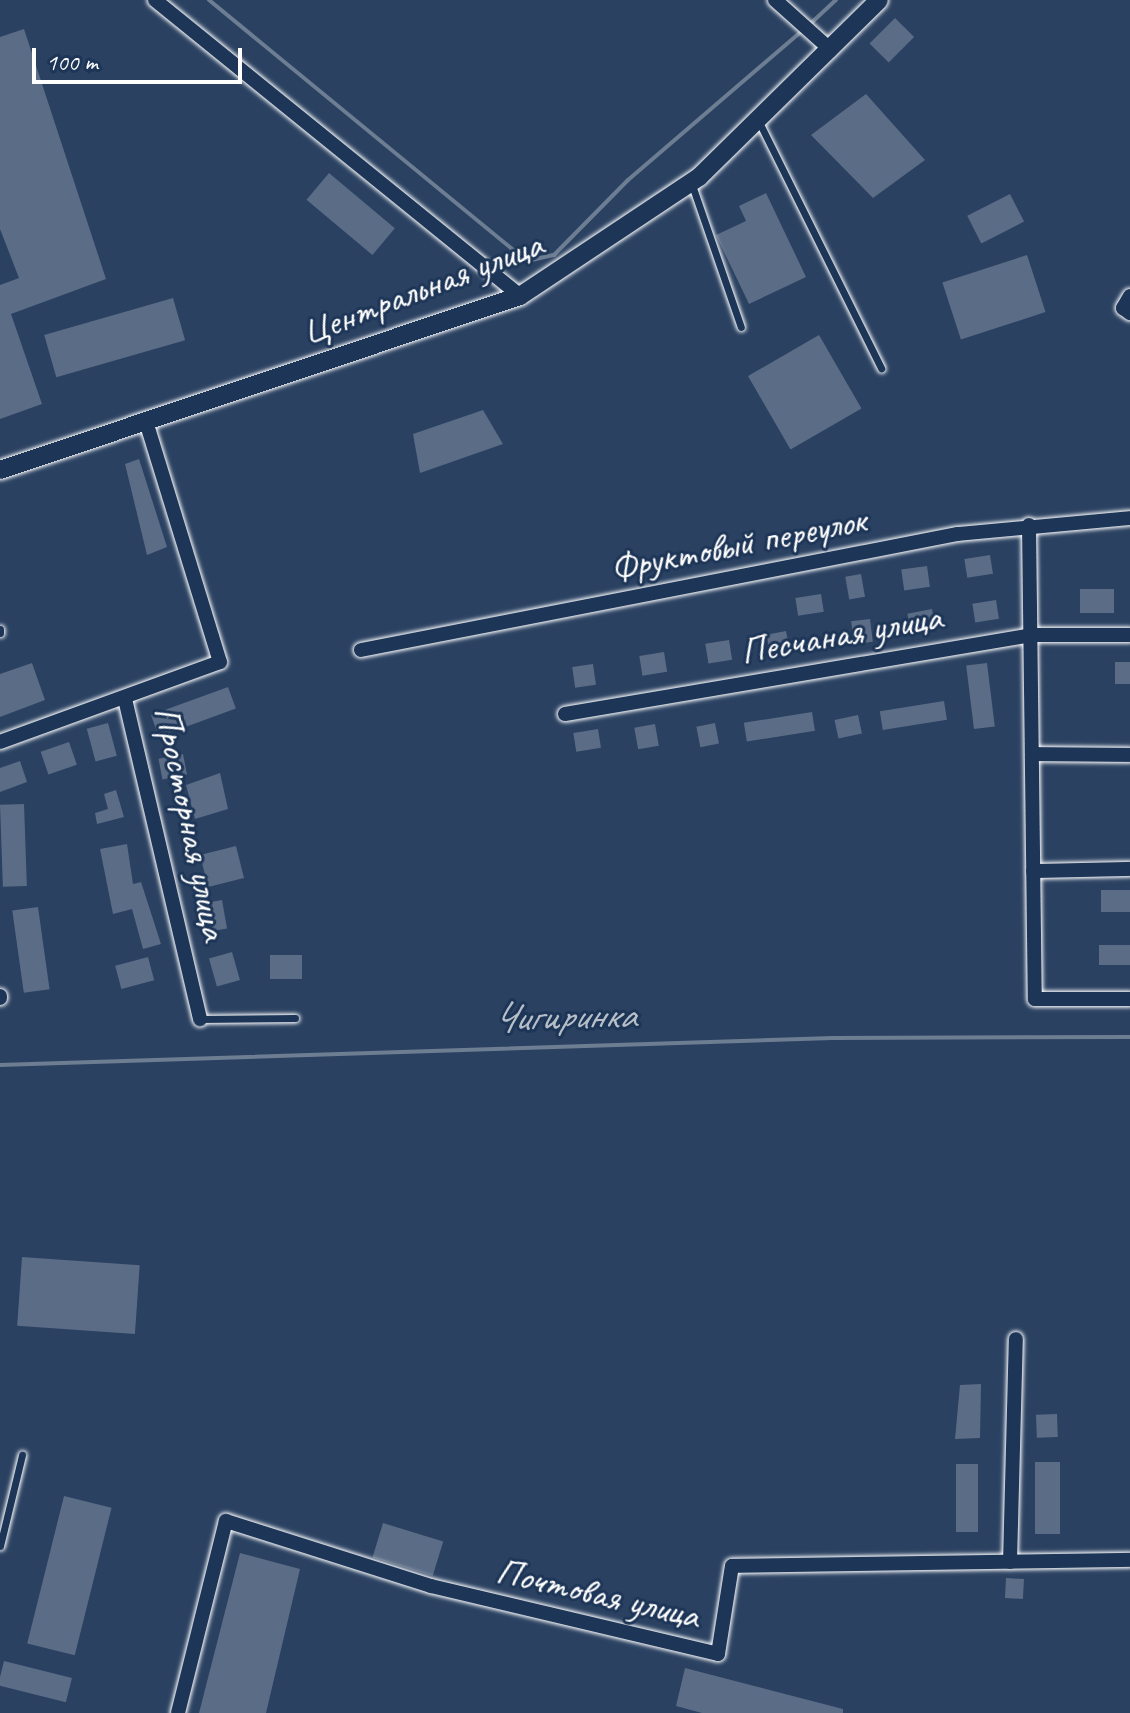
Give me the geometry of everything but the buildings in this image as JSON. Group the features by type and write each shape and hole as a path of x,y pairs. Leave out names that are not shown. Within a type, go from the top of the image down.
{"street":[{"path":"155,0 520,296"},
{"path":"775,0 831,50"},
{"name":"Центральная улица","path":"0,470 520,296 691,183 759,122 879,0"},
{"name":"Просторная улица","path":"146,422 220,662 125,699 200,1019"},
{"name":"Фруктовый переулок","path":"361,650 1029,525 1130,518"},
{"path":"1029,525 1035,999 1130,999"},
{"name":"Песчаная улица","path":"565,714 1031,635 1130,635"},
{"path":"0,742 125,699"},
{"path":"1032,754 1130,755"},
{"path":"1033,871 1130,869"},
{"path":"1010,1562 1016,1339"},
{"name":"Почтовая улица","path":"178,1713 226,1521 431,1586 718,1654 732,1566 1130,1560"}],"lane":[{"path":"759,122 881,368"},
{"path":"691,183 741,327"},
{"path":"200,1019 295,1018"},
{"path":"0,1546 22,1455"}],"waterway":[{"path":"209,0 527,261 554,255 628,180 802,31"},
{"path":"809,25 836,0"},
{"name":"Чигиринка","path":"0,1065 833,1038 1130,1037"}]}
